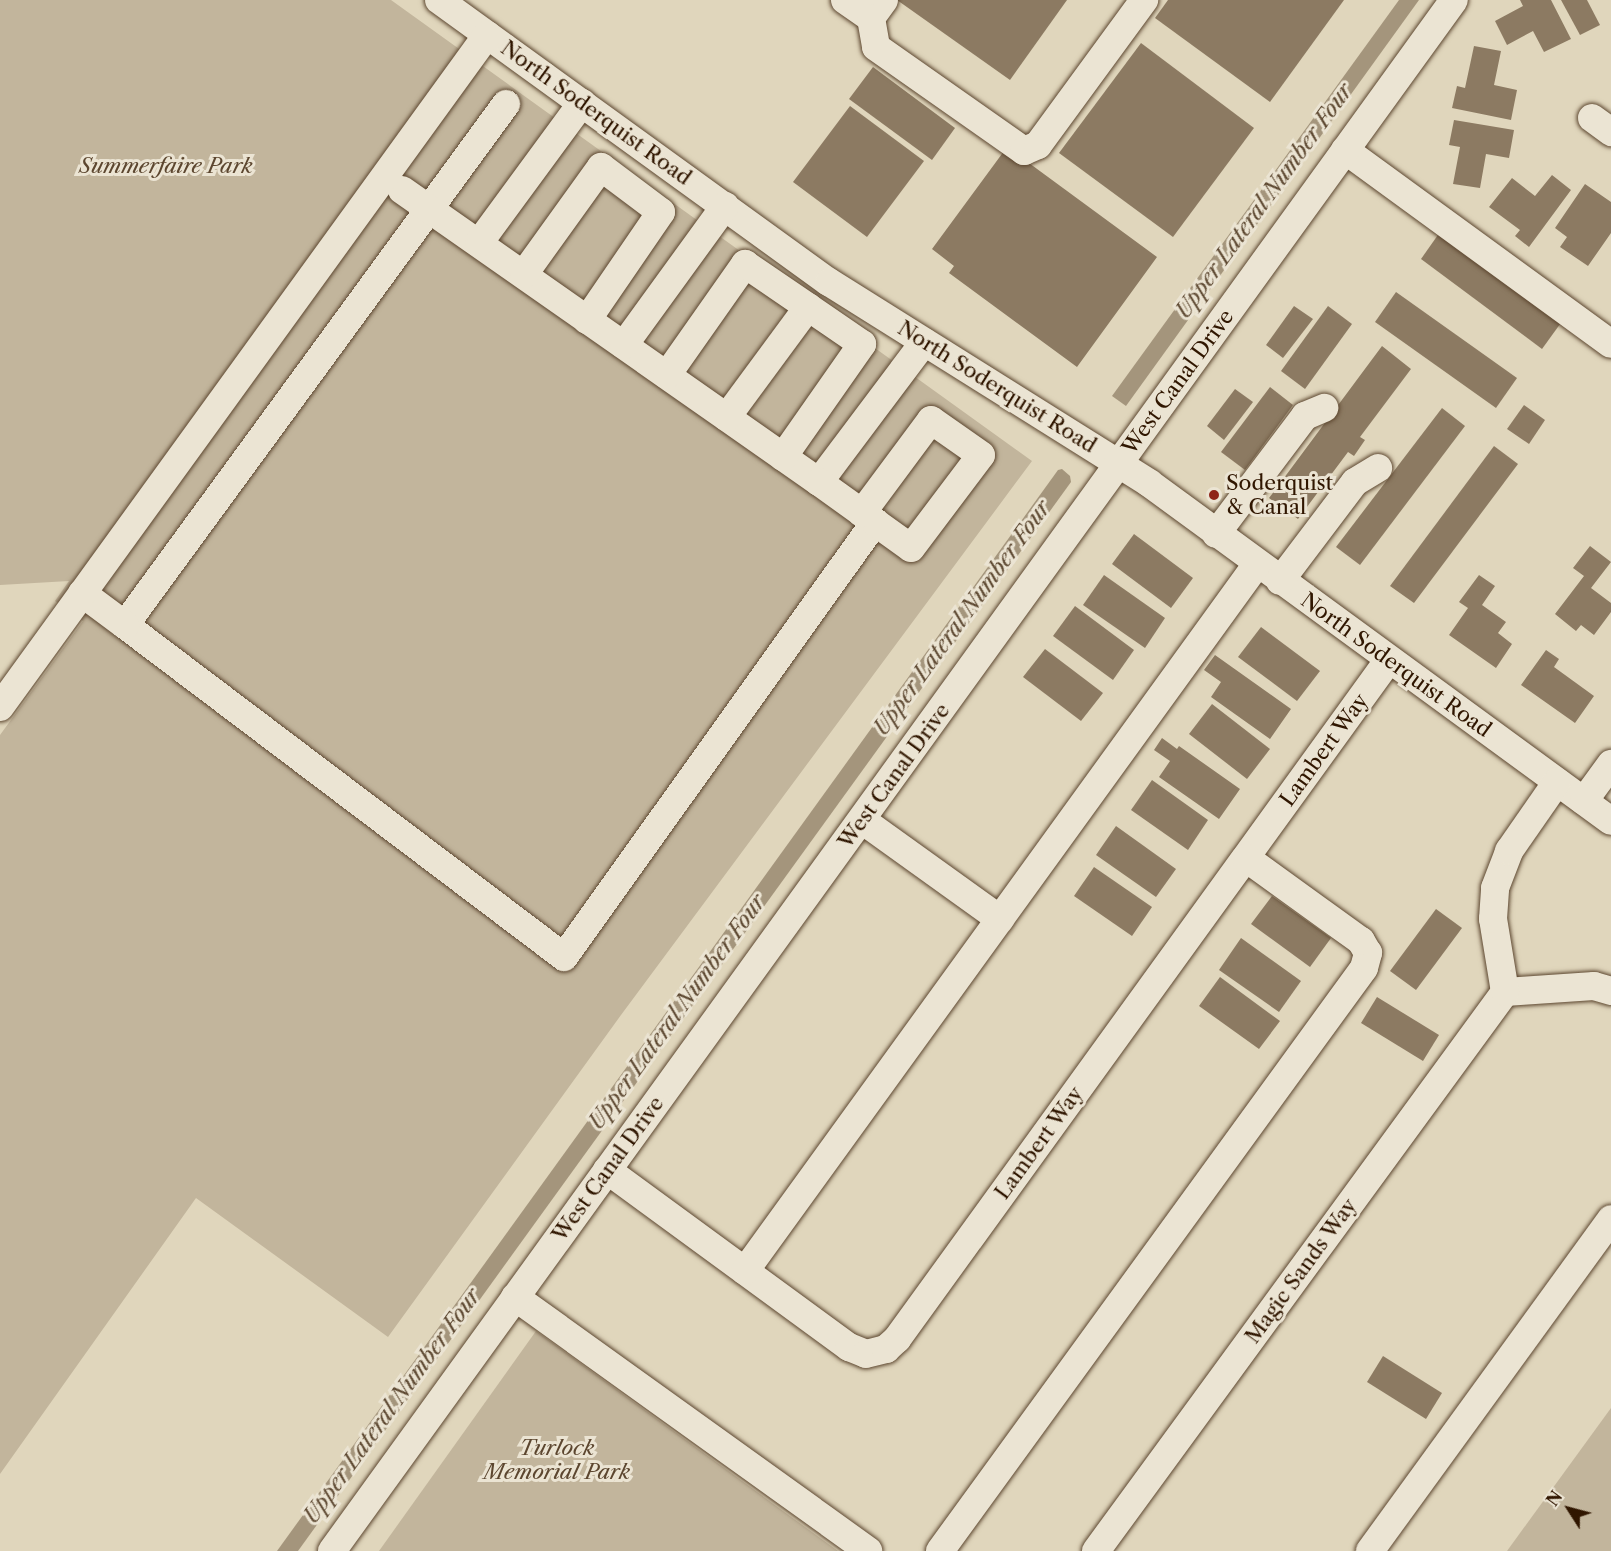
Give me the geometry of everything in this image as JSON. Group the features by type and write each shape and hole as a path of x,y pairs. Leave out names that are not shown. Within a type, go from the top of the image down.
{"street":[{"name":"North Soderquist Road","path":"439,0 469,8 487,35 830,282 1120,463 1611,821"},
{"path":"845,0 877,9 876,47 1024,151 1038,146 1144,0"},
{"name":"West Canal Drive","path":"332,1551 1454,0"},
{"path":"0,707 487,35"},
{"path":"478,243 582,103"},
{"path":"125,625 506,104"},
{"path":"1345,150 1611,344"},
{"path":"524,274 601,167 661,212 587,320"},
{"path":"82,593 564,957 869,517 402,190"},
{"path":"624,345 724,206"},
{"path":"667,375 745,264 862,344 783,457"},
{"path":"727,417 808,307"},
{"path":"819,482 924,342"},
{"path":"1216,534 1305,416 1324,408"},
{"path":"1280,581 1355,482 1378,468"},
{"path":"745,1271 1257,564"},
{"name":"Lambert Way","path":"607,1170 854,1350 873,1354 892,1345 1389,661"},
{"path":"1584,801 1611,764"},
{"path":"1557,782 1509,851 1495,888 1493,919 1505,992 1594,986 1611,991"},
{"path":"862,820 1000,919"},
{"path":"940,1551 1364,968 1368,953 1361,941 1246,858"},
{"name":"Magic Sands Way","path":"1096,1551 1505,992"},
{"path":"1370,1551 1611,1219"},
{"path":"515,1297 868,1551"}],"green space":[{"name":"Summerfaire Park","path":"0,0 391,0 1032,461 621,1015 388,1337 196,1198 0,1474 0,735 83,621 55,601 69,581 0,585"},
{"name":"Turlock Memorial Park","path":"536,1331 838,1551 379,1551"},
{"path":"1611,1408 1611,1551 1507,1551"}],"water":[{"name":"Upper Lateral Number Four","path":"1399,0 1419,0 1126,406 1112,396"},
{"name":"Upper Lateral Number Four","path":"1062,469 1070,476 1071,482 298,1551 277,1551 1058,470"}],"building":[{"path":"897,0 1067,0 1010,80"},
{"path":"1168,0 1344,0 1270,102 1155,18"},
{"path":"1520,0 1551,0 1571,39 1544,52 1533,31 1507,45 1495,21 1523,6"},
{"path":"1561,0 1587,0 1600,25 1580,35"},
{"path":"1141,43 1254,128 1173,237 1059,153"},
{"path":"1474,46 1501,51 1494,85 1517,90 1511,120 1452,108 1457,86 1465,88"},
{"path":"873,67 955,128 932,160 849,99"},
{"path":"850,106 924,161 867,237 793,182"},
{"path":"1454,120 1514,130 1509,158 1486,154 1480,188 1453,184 1460,147 1449,145"},
{"path":"1007,147 1157,257 1077,367 949,273 954,266 932,249"},
{"path":"1552,175 1571,190 1529,247 1515,236 1520,230 1489,207 1512,178 1535,196"},
{"path":"1585,184 1611,202 1611,233 1588,266 1560,247 1567,237 1555,228"},
{"path":"1440,232 1563,320 1542,349 1421,259"},
{"path":"1396,292 1517,378 1496,408 1375,322"},
{"path":"1294,306 1313,319 1283,358 1266,345"},
{"path":"1328,306 1352,324 1305,389 1281,371"},
{"path":"1382,346 1411,369 1360,437 1365,440 1354,456 1348,452 1298,519 1269,498"},
{"path":"1270,387 1293,405 1245,470 1221,452"},
{"path":"1235,389 1253,402 1224,440 1207,426"},
{"path":"1524,405 1545,420 1529,444 1507,429"},
{"path":"1442,408 1465,426 1360,565 1336,547"},
{"path":"1494,446 1518,464 1414,603 1390,586"},
{"path":"1134,534 1193,578 1171,608 1112,564"},
{"path":"1590,546 1611,562 1591,588 1611,603 1611,612 1594,635 1581,625 1576,631 1555,614 1584,576 1573,568"},
{"path":"1104,575 1165,618 1145,648 1083,605"},
{"path":"1479,575 1495,586 1482,605 1506,622 1498,633 1512,644 1496,668 1449,635 1468,608 1459,602"},
{"path":"1075,606 1134,650 1113,680 1053,636"},
{"path":"1261,627 1320,671 1297,701 1238,657"},
{"path":"1045,649 1103,693 1081,721 1023,677"},
{"path":"1546,650 1559,659 1554,667 1594,696 1575,723 1521,685"},
{"path":"1215,655 1291,709 1270,739 1211,697 1221,682 1204,670"},
{"path":"1212,704 1270,749 1247,779 1189,734"},
{"path":"1162,738 1177,749 1179,746 1240,789 1219,819 1159,777 1170,761 1154,750"},
{"path":"1152,780 1208,820 1188,850 1131,810"},
{"path":"1116,826 1176,869 1156,897 1096,855"},
{"path":"1094,867 1152,907 1132,936 1074,896"},
{"path":"1272,896 1331,938 1310,967 1251,924"},
{"path":"1436,909 1462,928 1416,990 1390,971"},
{"path":"1241,938 1301,981 1279,1012 1219,970"},
{"path":"1220,977 1280,1021 1259,1049 1199,1006"},
{"path":"1377,997 1439,1035 1423,1061 1361,1023"},
{"path":"1383,1356 1442,1393 1426,1419 1367,1382"}],"place":[{"name":"Soderquist & Canal","path":"1214,495"}]}
